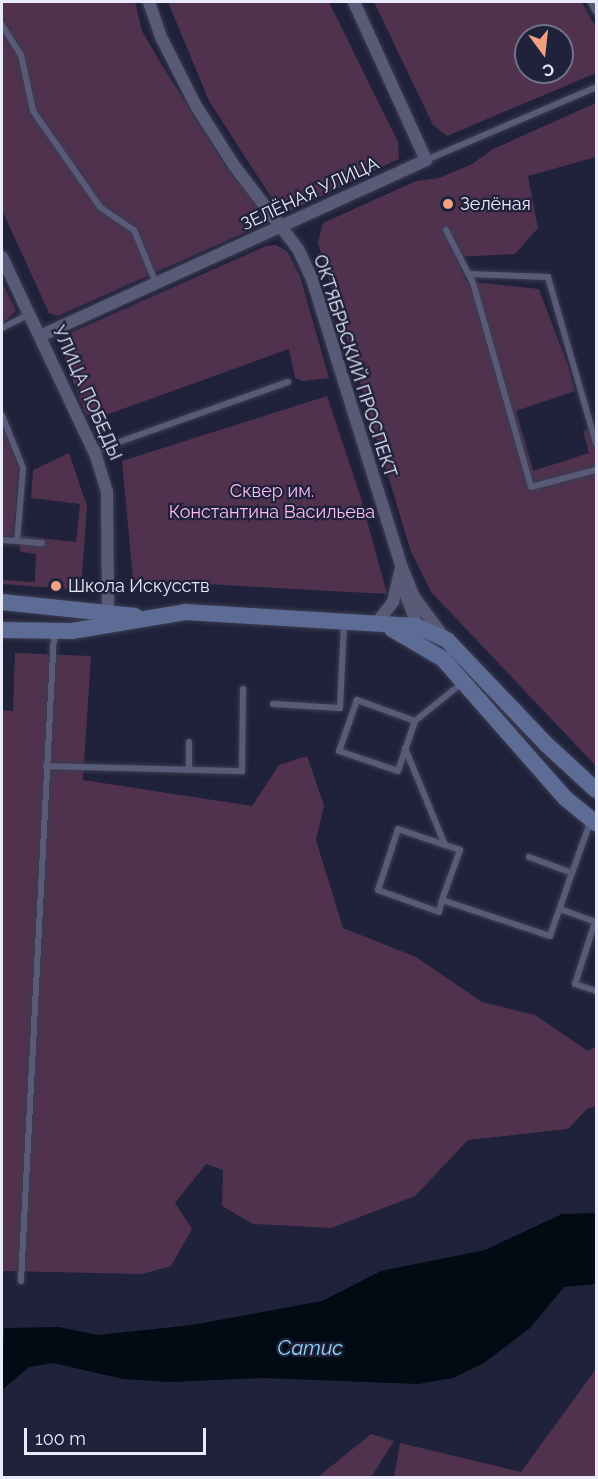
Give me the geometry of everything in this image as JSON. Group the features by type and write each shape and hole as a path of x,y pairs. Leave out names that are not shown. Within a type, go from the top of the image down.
{"main road":[{"path":"2,602 109,618 234,612 379,626 416,626 447,640 546,744 597,790"},
{"path":"2,630 54,632 109,618"},
{"path":"379,626 429,648 463,682 566,798 594,821"}],"street":[{"name":"ОКТЯБРЬСКИЙ ПРОСПЕКТ","path":"149,2 162,39 196,106 280,228 298,249 312,279 401,565 416,626 429,648"},
{"path":"354,2 426,160"},
{"name":"ЗЕЛЁНАЯ УЛИЦА","path":"40,336 426,160"},
{"name":"УЛИЦА ПОБЕДЫ","path":"2,256 94,451 107,491 109,618"},
{"name":"ОКТЯБРЬСКИЙ ПРОСПЕКТ","path":"379,626 393,602 401,565"},
{"name":"ОКТЯБРЬСКИЙ ПРОСПЕКТ","path":"401,565 426,616 447,640"}],"lane":[{"path":"591,2 597,12"},
{"path":"2,25 21,55 33,111 101,208 134,230 156,283"},
{"name":"ЗЕЛЁНАЯ УЛИЦА","path":"426,160 597,87"},
{"path":"446,230 468,274 531,487 597,470"},
{"path":"468,274 548,277 597,442"},
{"path":"2,327 29,314"},
{"path":"94,451 288,382"},
{"path":"2,415 23,468 17,541"},
{"path":"2,540 42,543"},
{"path":"273,704 340,708 344,623"},
{"path":"2,630 2,636"},
{"path":"21,1281 54,632"},
{"path":"414,721 357,700 339,751 398,771 414,721 463,682"},
{"path":"46,766 242,771 243,689"},
{"path":"189,742 189,770"},
{"path":"405,748 445,845"},
{"path":"442,900 550,936 572,873 594,821"},
{"path":"398,829 445,845 460,850 439,912 378,890 398,829"},
{"path":"529,857 572,873"},
{"path":"560,909 596,922 575,984 597,991"}],"green space":[{"path":"2,2 135,2 142,31 226,167 266,216 264,224 58,316 49,313 2,210"},
{"path":"168,2 329,2 398,142 399,159 290,211 278,208 209,101"},
{"path":"374,2 582,2 596,28 596,73 574,82 574,24 514,24 514,84 570,84 447,136 433,125"},
{"path":"596,103 596,157 528,176 538,228 515,254 456,257 466,281 539,289 567,363 575,391 516,411 533,471 589,453 583,431 596,427 596,766 432,593 411,552 318,243 323,223 416,181 439,178 472,164 493,149"},
{"path":"276,245 287,251 300,276 329,378 303,381 295,378 289,349 92,420 85,412 66,364 64,343 70,333 266,246"},
{"path":"2,282 16,311 2,324"},
{"name":"Сквер им. Константина Васильева","path":"327,396 360,495 387,594 133,580 122,461"},
{"path":"2,425 19,469 13,537 2,536"},
{"path":"69,453 87,506 81,590 2,584 2,580 35,582 36,554 20,552 21,536 76,542 80,504 31,498 33,470"},
{"path":"15,653 91,656 83,780 252,806 279,765 307,756 324,805 316,840 343,928 416,957 482,1002 535,1015 588,1051 596,1047 596,1107 588,1108 568,1129 468,1140 415,1196 331,1228 253,1224 222,1206 223,1170 206,1164 175,1203 192,1229 171,1266 142,1274 2,1271 2,710 13,711"},
{"path":"596,1369 596,1477 394,1477 400,1443 521,1472"},
{"path":"371,1434 394,1441 371,1477 318,1477"}],"water":[{"name":"Сатис","path":"596,1213 596,1284 564,1287 530,1328 484,1363 453,1378 418,1384 264,1378 170,1382 123,1379 53,1363 29,1367 2,1390 4,1328 59,1327 98,1335 192,1325 322,1301 381,1271 485,1250 562,1214"}],"place":[{"name":"Зелёная","path":"448,204"},
{"name":"Школа Искусств","path":"56,586"}]}
